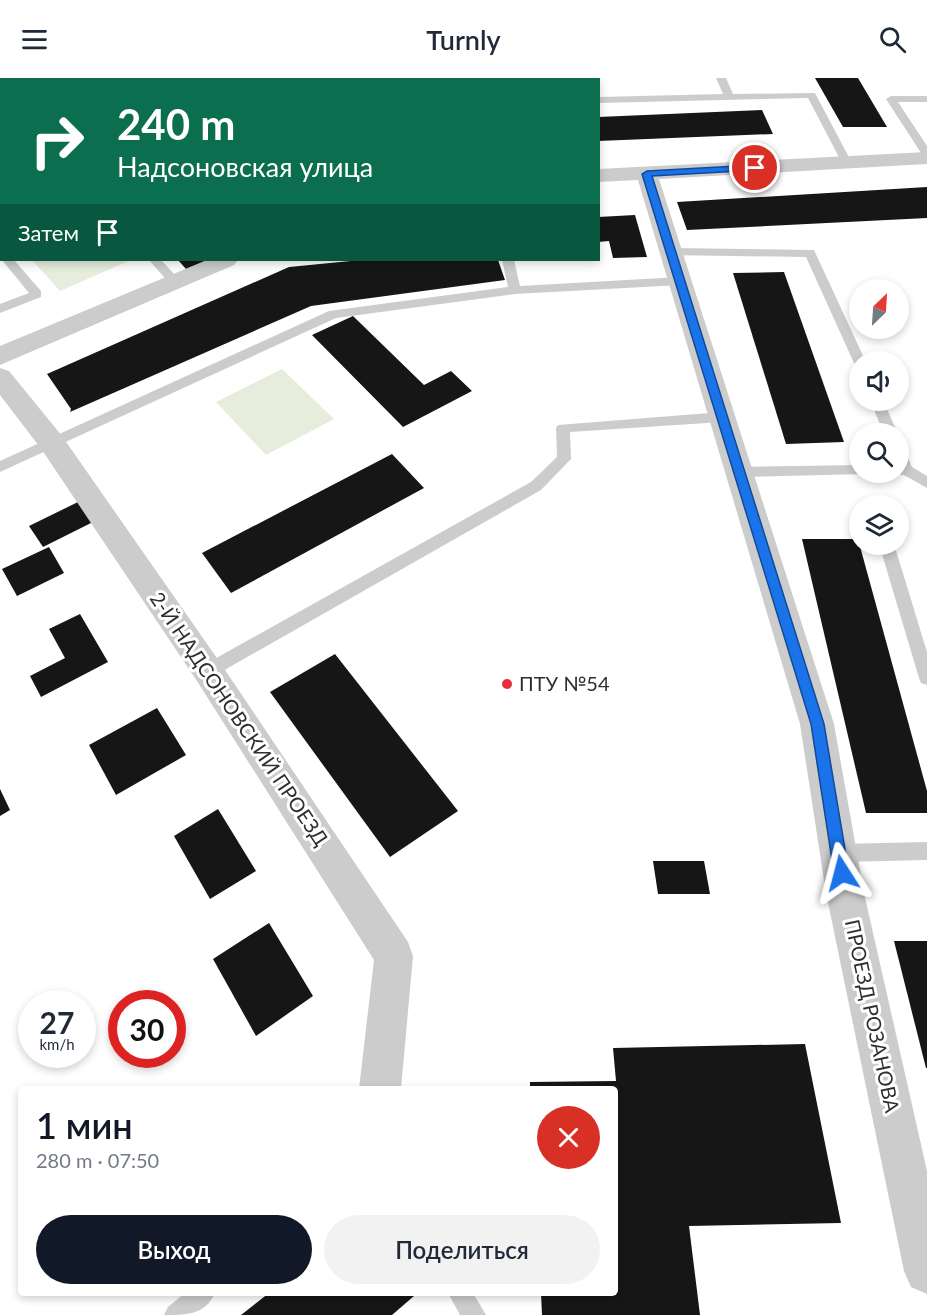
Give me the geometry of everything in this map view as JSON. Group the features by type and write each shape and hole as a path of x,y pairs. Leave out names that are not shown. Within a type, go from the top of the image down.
{"street":[{"path":"600,176 927,158"},
{"name":"ПРОЕЗД РОЗАНОВА","path":"647,174 818,724 845,893 927,1271"},
{"path":"0,356 224,261"},
{"name":"2-Й НАДСОНОВСКИЙ ПРОЕЗД","path":"0,377 52,443 208,671 394,956 380,1086"}],"lane":[{"path":"721,78 729,97"},
{"path":"600,100 811,95 847,163"},
{"path":"927,99 891,99 927,154"},
{"path":"0,467 333,314 676,266 810,253 855,351"},
{"path":"0,309 37,294 9,261"},
{"path":"156,261 174,281"},
{"path":"508,261 515,290"},
{"path":"208,671 536,486 564,459 563,428 722,417"},
{"path":"739,472 849,470"},
{"path":"909,473 927,483"},
{"path":"889,555 927,678"},
{"path":"838,853 927,851"},
{"path":"176,1315 200,1296"},
{"path":"461,1296 474,1315"}],"green space":[{"path":"33,261 129,261 60,291"},
{"path":"282,369 334,419 266,455 216,402"}],"building":[{"path":"815,78 858,78 887,127 843,127"},
{"path":"762,110 773,134 600,141 600,117"},
{"path":"927,187 927,218 687,230 677,202"},
{"path":"635,215 647,257 613,258 609,241 600,242 600,217"},
{"path":"179,261 206,261 186,269"},
{"path":"351,261 498,261 505,280 311,306 70,412 71,409 47,374 289,267"},
{"path":"784,272 844,442 786,444 733,273"},
{"path":"353,316 424,385 451,371 472,391 403,427 312,335"},
{"path":"392,454 424,488 231,593 202,553"},
{"path":"78,502 93,522 43,547 29,526"},
{"path":"802,539 849,539 849,555 862,555 927,791 927,813 866,813"},
{"path":"49,547 64,573 17,596 2,569"},
{"path":"80,614 108,662 41,697 30,676 65,658 49,629"},
{"path":"335,654 458,811 390,857 270,692"},
{"path":"157,708 186,755 116,795 89,745"},
{"path":"0,789 10,810 0,816"},
{"path":"218,809 256,871 210,899 174,836"},
{"path":"653,861 704,861 710,894 658,894"},
{"path":"269,923 313,996 256,1036 213,959"},
{"path":"894,941 927,941 927,1068 926,1068"},
{"path":"805,1044 841,1223 689,1226 700,1315 542,1315 541,1296 618,1296 618,1086 530,1086 530,1082 616,1081 613,1048"},
{"path":"265,1296 414,1296 392,1315 241,1315"}],"place":[{"name":"ПТУ №54","path":"507,684"}],"route":[{"path":"755,168 647,174 818,724 842,873"}]}
